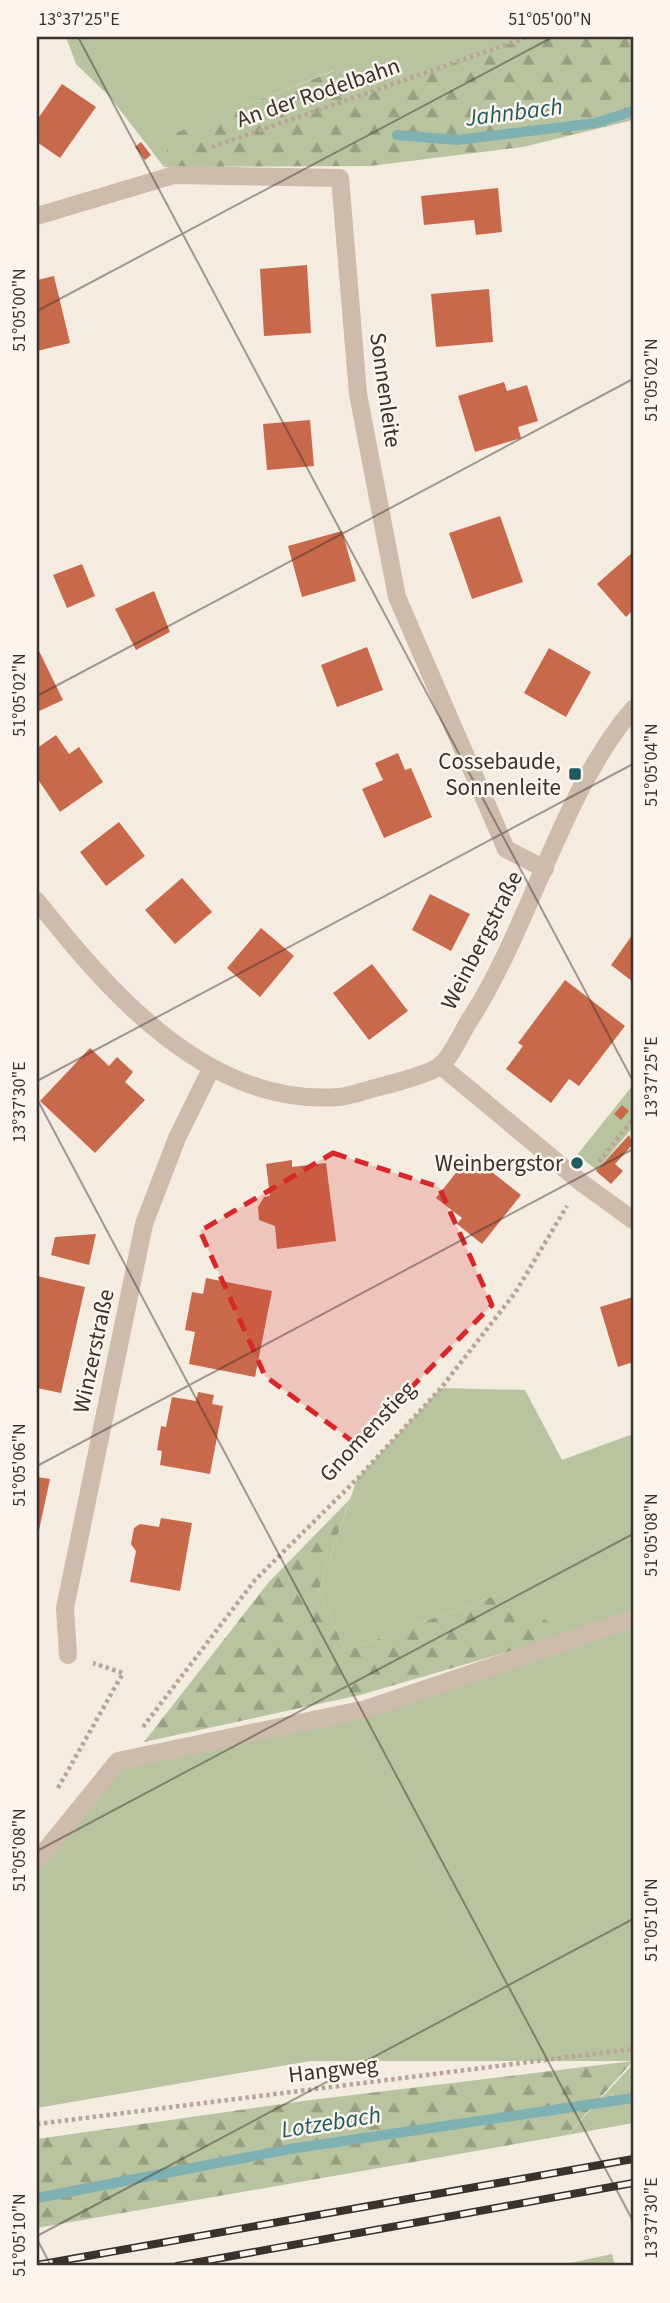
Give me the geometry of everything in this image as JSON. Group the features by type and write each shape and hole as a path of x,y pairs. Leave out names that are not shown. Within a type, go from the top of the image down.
{"street":[{"name":"Sonnenleite","path":"37,216 174,175 340,178 358,394 397,597 506,849 545,869"},
{"name":"Weinbergstraße","path":"440,1065 488,992 586,782 618,726 633,709"},
{"path":"37,901 105,979 164,1037 211,1069 279,1094 339,1097 392,1083 440,1065 582,1183 633,1220"},
{"name":"Winzerstraße","path":"68,1655 65,1608 144,1224 177,1138 211,1069"},
{"path":"37,1861 118,1761 366,1709 633,1619"}],"path":[{"name":"An der Rodelbahn","path":"174,175 172,160 528,37"},
{"name":"Gnomenstieg","path":"118,1761 255,1580 357,1479 441,1388 515,1293 582,1183 633,1119"},
{"path":"57,1790 123,1673"},
{"name":"Hangweg","path":"37,2124 633,2049"}],"highlighted area":[{"path":"333,1153 439,1187 492,1305 356,1444 265,1376 200,1231"}],"green space":[{"path":"66,37 528,37 356,97 335,70 171,135 164,167 110,97 76,64"},
{"path":"528,37 633,37 633,120 523,147 370,166 164,167 170,135 336,70 356,97"},
{"path":"633,1085 633,1127 597,1170 577,1155"},
{"path":"441,1388 525,1390 562,1460 633,1434 633,2061 310,2061 37,2108 37,1861 118,1761 366,1709 539,1650 502,1593 345,1651 319,1590 357,1479"},
{"path":"350,1499 319,1590 345,1651 502,1593 555,1626 545,1641 360,1695 144,1742 268,1583"},
{"path":"633,2061 567,2135 37,2228 37,2139 311,2100"},
{"path":"633,2064 633,2123 567,2135"},
{"path":"612,2254 615,2266 557,2266"}],"building":[{"path":"62,84 96,107 60,158 37,142 37,120"},
{"path":"141,142 151,155 145,160 135,147"},
{"path":"498,188 502,232 476,235 474,220 424,225 421,196"},
{"path":"307,265 311,333 264,336 260,269"},
{"path":"54,276 70,343 37,351 37,280"},
{"path":"489,289 493,342 436,347 431,294"},
{"path":"504,382 507,391 527,385 538,421 518,427 521,438 475,452 458,396"},
{"path":"310,420 314,466 267,470 263,424"},
{"path":"500,516 523,582 472,599 449,533"},
{"path":"342,531 356,581 302,597 288,546"},
{"path":"633,552 633,610 626,617 597,584"},
{"path":"82,564 95,596 67,608 53,575"},
{"path":"154,591 170,632 136,650 115,609"},
{"path":"367,647 383,690 337,707 321,665"},
{"path":"549,648 591,672 566,717 524,693"},
{"path":"39,651 63,700 37,712 37,652"},
{"path":"56,735 69,754 79,747 103,782 60,812 39,781 37,783 37,748"},
{"path":"398,753 405,770 411,768 432,817 384,838 362,789 383,780 375,763"},
{"path":"119,822 145,856 106,886 80,852"},
{"path":"182,878 212,912 175,944 145,910"},
{"path":"430,894 470,914 451,951 412,930"},
{"path":"261,928 294,956 260,997 227,968"},
{"path":"633,934 633,982 611,965"},
{"path":"372,964 408,1011 369,1040 333,993"},
{"path":"565,980 625,1026 579,1086 569,1079 551,1103 506,1069 523,1046 518,1043"},
{"path":"90,1048 109,1066 117,1057 133,1072 125,1082 145,1100 95,1153 40,1101"},
{"path":"622,1105 629,1111 621,1120 614,1114"},
{"path":"629,1135 633,1144 615,1164 623,1171 611,1184 596,1171"},
{"path":"470,1155 521,1195 482,1244 457,1224 462,1218 436,1198"},
{"path":"292,1160 292,1167 326,1163 336,1241 277,1249 275,1226 259,1220 258,1207 264,1197 270,1196 266,1164"},
{"path":"96,1234 89,1265 51,1255 55,1237"},
{"path":"37,1276 85,1287 61,1393 37,1388"},
{"path":"206,1278 272,1291 255,1377 189,1364 195,1332 185,1330 192,1292 203,1294"},
{"path":"633,1297 633,1362 618,1367 600,1307"},
{"path":"198,1392 214,1395 212,1404 223,1406 210,1474 160,1465 162,1451 157,1450 161,1426 166,1427 172,1397 196,1401"},
{"path":"37,1477 50,1479 38,1535 37,1535"},
{"path":"161,1518 192,1523 180,1591 130,1582 136,1551 131,1544 134,1528 140,1524 159,1527"}],"waterway":[{"name":"Jahnbach","path":"397,135 457,140 596,123 633,111"},
{"name":"Lotzebach","path":"37,2198 290,2149 633,2098"}],"railway":[{"path":"37,2265 633,2159"},
{"path":"177,2266 633,2183"}],"place":[{"name":"Cossebaude, Sonnenleite","path":"575,774"},
{"name":"Weinbergstor","path":"577,1163"}]}
